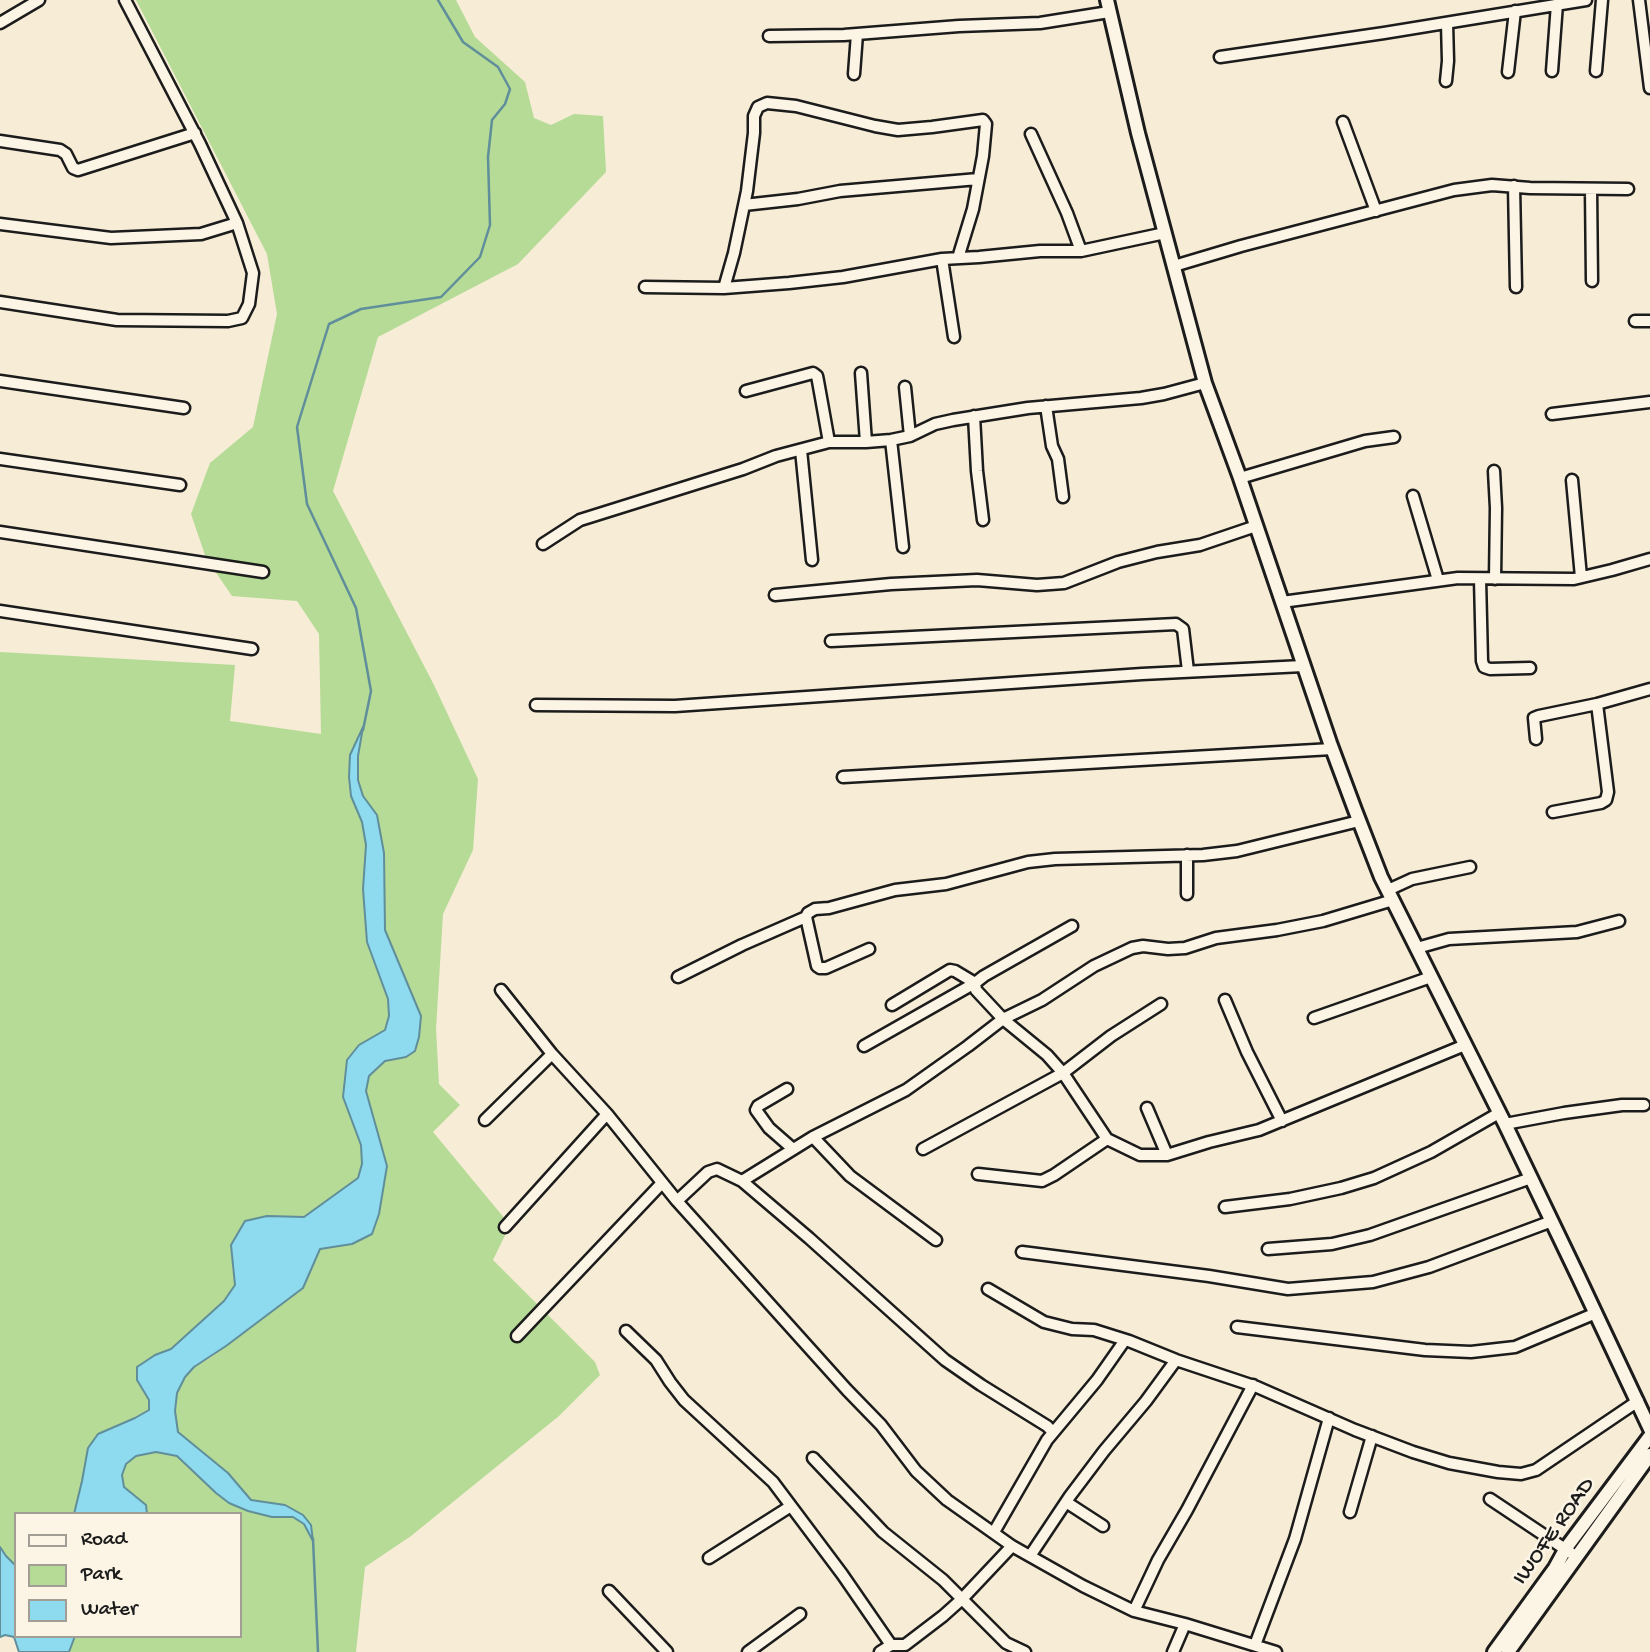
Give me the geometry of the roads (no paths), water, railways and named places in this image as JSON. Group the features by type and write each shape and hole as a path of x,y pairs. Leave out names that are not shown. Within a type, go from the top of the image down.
{"street":[{"path":"0,23 39,0"},
{"path":"0,302 117,320 228,321 242,318 249,304 253,273 237,223 195,133 125,0"},
{"path":"1220,57 1586,0"},
{"path":"1596,71 1602,0"},
{"path":"1639,0 1650,88"},
{"path":"1552,71 1557,4"},
{"path":"769,36 857,34 1040,23 1108,6 1138,133 1205,383 1359,821 1390,895 1552,1221 1650,1429"},
{"path":"1508,72 1515,11"},
{"path":"1446,81 1447,23"},
{"path":"854,74 857,34"},
{"path":"724,288 744,205 754,116 758,107 767,103 796,106 875,127 898,130 983,120 986,124 983,156 958,258"},
{"path":"1343,122 1376,211"},
{"path":"0,141 60,150 73,168 78,170 195,133"},
{"path":"1031,134 1081,251"},
{"path":"744,205 840,191 978,179"},
{"path":"1174,266 1454,190 1492,185 1628,189"},
{"path":"1514,187 1516,287"},
{"path":"1591,189 1592,281"},
{"path":"0,224 111,238 201,234 237,223"},
{"path":"645,287 724,288 843,277 942,259 1040,251 1081,251 1165,233"},
{"path":"942,259 954,337"},
{"path":"1635,321 1650,321"},
{"path":"746,391 813,373 817,376 829,442"},
{"path":"861,373 866,442"},
{"path":"0,381 184,408"},
{"path":"543,544 580,520 829,442 891,440 910,436 935,425 974,416 1046,406 1141,398 1205,383"},
{"path":"905,387 910,436"},
{"path":"1552,414 1650,402"},
{"path":"1046,406 1063,497"},
{"path":"974,416 976,471 983,520"},
{"path":"1240,478 1365,441 1394,437"},
{"path":"891,440 903,547"},
{"path":"801,450 812,561"},
{"path":"0,459 180,485"},
{"path":"1494,471 1494,579"},
{"path":"1572,480 1581,577"},
{"path":"1413,496 1438,580"},
{"path":"775,595 891,584 976,580 1037,585 1064,583 1118,562 1200,545 1256,526"},
{"path":"0,532 263,572"},
{"path":"1282,602 1458,578 1574,579 1650,559"},
{"path":"1480,579 1484,667 1530,668"},
{"path":"0,611 252,649"},
{"path":"831,641 1176,624 1183,629 1188,671"},
{"path":"536,705 676,706 1188,671 1303,666"},
{"path":"1536,739 1534,718 1650,689"},
{"path":"1553,812 1606,800 1608,792 1597,704"},
{"path":"843,777 1332,749"},
{"path":"678,977 806,917 815,909 829,908 895,890 946,884 1028,862 1237,851 1359,821"},
{"path":"1187,855 1187,894"},
{"path":"741,1181 813,1137 906,1090 1003,1019 1042,1000 1094,966 1132,948 1185,948 1216,939 1323,921 1390,895 1412,879 1470,867"},
{"path":"806,917 817,966 820,968 826,968 869,949"},
{"path":"1417,948 1449,939 1577,932 1619,921"},
{"path":"864,1046 1072,926"},
{"path":"892,1005 950,970 975,983"},
{"path":"1314,1018 1431,977"},
{"path":"975,983 976,990 1003,1019 1047,1055 1063,1073 1107,1139 1139,1155 1167,1156 1259,1130 1465,1045"},
{"path":"501,990 677,1201 881,1425 916,1471 947,1500 1012,1546 1134,1611 1276,1652"},
{"path":"1225,1000 1247,1052 1282,1121"},
{"path":"923,1149 1063,1073 1111,1036 1161,1004"},
{"path":"485,1120 552,1054"},
{"path":"787,1089 758,1106 757,1111 769,1128 793,1149"},
{"path":"1225,1207 1290,1199 1374,1178 1502,1119 1622,1105 1644,1105"},
{"path":"1147,1108 1167,1156"},
{"path":"505,1227 607,1114"},
{"path":"813,1137 850,1176 936,1240"},
{"path":"978,1174 1042,1181 1107,1139"},
{"path":"677,1201 708,1172 717,1169 741,1181 946,1360 1053,1432"},
{"path":"1268,1249 1332,1244 1370,1235 1531,1178"},
{"path":"517,1336 662,1183"},
{"path":"1022,1252 1288,1289 1373,1282 1429,1267 1552,1221"},
{"path":"988,1289 1044,1322 1072,1329 1094,1330 1125,1340 1253,1385 1413,1452 1449,1463 1498,1472 1521,1474 1536,1470 1638,1401"},
{"path":"1237,1327 1425,1350 1471,1352 1514,1347 1596,1313"},
{"path":"626,1331 656,1360 684,1400 772,1482 891,1645"},
{"path":"993,1532 1027,1471 1053,1432 1097,1380 1125,1340"},
{"path":"1030,1556 1066,1502 1176,1360"},
{"path":"1134,1611 1157,1560 1187,1510 1253,1385"},
{"path":"1255,1645 1295,1539 1329,1418"},
{"path":"1350,1512 1372,1436"},
{"name":"IWOFE ROAD","path":"1494,1652 1555,1568 1566,1548 1650,1436"},
{"name":"IWOFE ROAD","path":"1508,1652 1650,1455"},
{"path":"813,1458 883,1532 943,1580 1006,1643 1025,1652"},
{"path":"1490,1499 1566,1548 1577,1558"},
{"path":"1066,1502 1103,1526"},
{"path":"709,1558 791,1506"},
{"path":"880,1652 891,1645 905,1645 962,1600 1012,1546"},
{"path":"609,1591 667,1652"},
{"path":"748,1652 800,1614"},
{"path":"1173,1652 1185,1624"}],"water":[{"path":"363,727 358,756 358,780 363,796 377,815 384,853 385,930 421,1016 415,1051 406,1057 385,1061 369,1076 366,1091 387,1166 379,1214 372,1234 352,1244 320,1249 303,1288 194,1367 177,1393 175,1411 178,1432 228,1473 251,1500 285,1505 303,1515 311,1525 313,1541 304,1524 293,1517 272,1517 229,1503 177,1456 156,1452 136,1456 126,1464 122,1475 124,1487 146,1505 147,1512 74,1512 88,1448 98,1434 149,1410 149,1400 137,1380 137,1367 155,1355 171,1349 224,1301 235,1285 231,1245 245,1221 267,1216 304,1217 358,1178 362,1164 361,1145 343,1097 347,1060 359,1045 385,1030 389,1016 388,999 367,942 363,889 366,845 362,822 351,796 350,755"},
{"path":"0,1547 14,1564 14,1637 0,1637"},
{"path":"14,1638 74,1638 69,1652 19,1652"}],"waterway":[{"path":"363,730 371,691 356,608 307,504 297,427 329,324 361,309 441,297 480,257 490,225 488,157 492,120 505,104 510,89 498,67 463,42 438,0"},
{"path":"313,1539 318,1652"}]}
